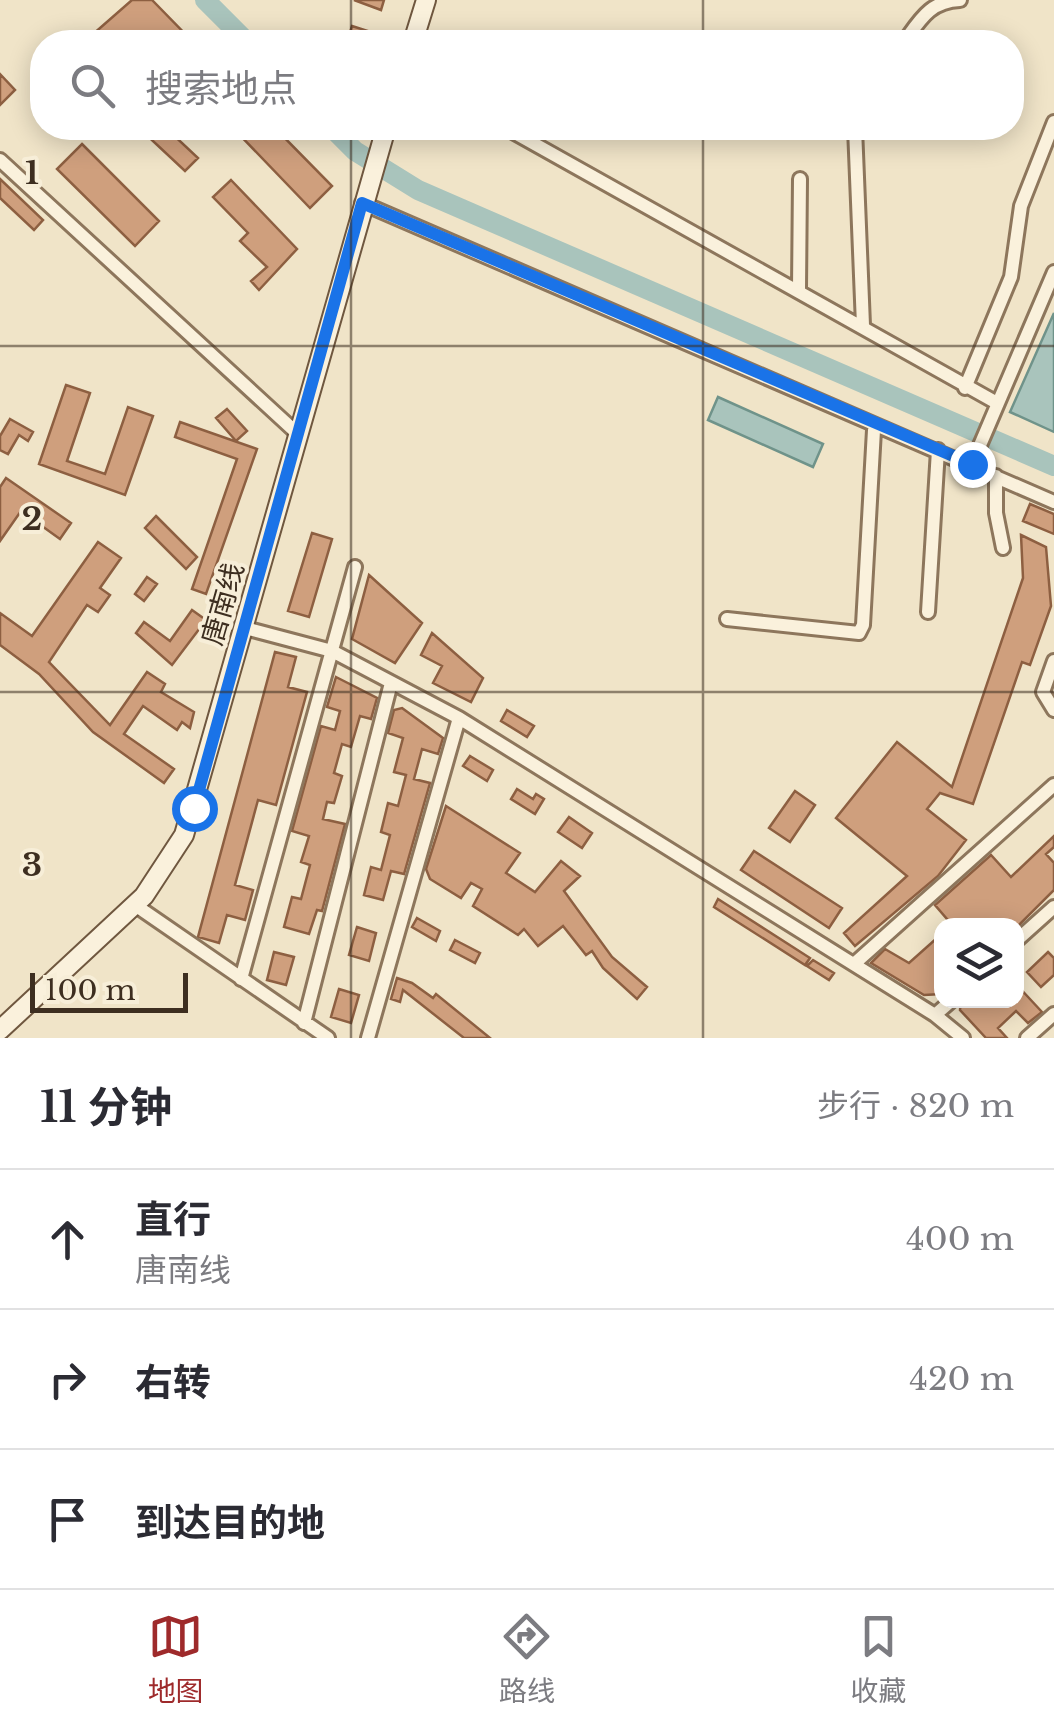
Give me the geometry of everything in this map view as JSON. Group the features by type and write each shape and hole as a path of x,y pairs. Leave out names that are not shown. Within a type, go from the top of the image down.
{"street":[{"path":"417,30 426,0"},
{"path":"913,30 931,7 960,0"},
{"path":"965,388 1011,277 1021,206 1054,122"},
{"name":"唐南线","path":"0,1030 135,905 158,880 184,835 382,140"},
{"path":"528,140 800,289 965,388 998,403"},
{"path":"856,140 863,325"},
{"path":"0,160 298,435"},
{"path":"800,179 800,289"},
{"path":"363,200 1054,502"},
{"path":"972,464 1054,272"},
{"path":"727,619 858,633 864,625 874,430"},
{"path":"928,612 938,450"},
{"path":"996,476 996,514 1003,548"},
{"path":"241,979 355,567"},
{"path":"245,628 332,651 459,718 935,1015 963,1038"},
{"path":"1054,661 1042,692 1054,710"},
{"path":"304,1023 391,682"},
{"path":"368,1038 459,718"},
{"path":"854,964 1054,785"},
{"path":"135,905 328,1038"},
{"path":"1024,934 1054,907"},
{"path":"935,1015 942,1008"},
{"path":"1027,1038 1054,1014"}],"water":[{"path":"1054,313 1054,432 1010,412"},
{"path":"718,397 823,444 813,467 708,420"}],"building":[{"path":"132,0 152,0 181,30 98,30"},
{"path":"354,0 384,0 381,10"},
{"path":"0,74 15,90 0,105"},
{"path":"152,140 179,140 198,158 185,171"},
{"path":"245,140 287,140 332,186 310,208"},
{"path":"82,144 159,221 135,246 57,169"},
{"path":"0,179 43,220 34,230 0,198"},
{"path":"231,180 297,249 259,290 251,281 267,267 240,241 248,233 213,197"},
{"path":"66,385 90,393 67,461 105,474 128,407 153,416 125,495 39,464"},
{"path":"227,409 247,431 236,441 216,418"},
{"path":"10,419 33,432 28,441 19,435 8,454 0,450 0,436"},
{"path":"180,422 257,449 206,594 192,589 237,459 175,437"},
{"path":"6,478 71,523 60,539 21,511 0,541 0,487"},
{"path":"1030,504 1054,514 1054,534 1023,521"},
{"path":"156,516 197,557 186,569 145,528"},
{"path":"312,533 332,539 309,617 288,611"},
{"path":"1021,535 1046,547 1051,606 1030,665 1022,662 973,804 940,793 927,809 966,840 938,876 855,946 844,933 907,876 836,818 897,742 952,787 1023,578"},
{"path":"98,542 121,558 100,588 110,595 98,612 87,605 49,662 110,725 147,672 165,684 161,692 194,712 190,728 182,722 177,730 143,706 124,734 174,769 164,783 93,732 39,674 0,645 0,613 32,636"},
{"path":"369,575 422,623 395,663 352,639"},
{"path":"147,577 157,584 144,601 135,594"},
{"path":"192,610 206,620 172,665 136,633 144,622 170,641"},
{"path":"432,633 483,678 471,702 433,683 442,666 421,655"},
{"path":"275,652 296,657 288,687 307,692 276,805 258,800 235,885 253,890 245,920 227,915 219,943 198,937"},
{"path":"336,677 377,698 371,719 360,716 351,747 342,744 334,773 342,776 334,803 327,802 323,819 345,824 322,911 317,910 309,934 284,927 292,897 301,899 310,865 301,862 309,836 292,831 321,726 335,730 340,711 327,707"},
{"path":"402,708 443,738 438,754 422,749 414,779 430,783 404,874 391,871 383,900 364,895 371,867 381,870 390,835 381,832 388,803 398,806 406,775 394,772 403,738 388,733 394,710"},
{"path":"507,710 534,726 527,737 501,721"},
{"path":"470,756 493,770 487,781 463,766"},
{"path":"517,789 533,799 536,794 544,799 535,814 511,799"},
{"path":"795,791 815,805 790,842 769,828"},
{"path":"446,806 520,853 506,873 535,892 561,861 580,876 564,891 612,957 647,987 637,999 603,968 592,951 586,955 563,926 538,946 524,929 518,935 473,906 482,889 471,883 461,898 430,879 426,869"},
{"path":"569,817 592,833 582,848 558,832"},
{"path":"1054,836 1054,847 1046,854 1054,863 1054,890 1024,920 946,918 935,905 991,855 1011,877"},
{"path":"754,851 842,908 829,928 741,870"},
{"path":"718,899 810,958 805,965 714,907"},
{"path":"417,918 440,931 436,941 412,927"},
{"path":"357,927 376,933 369,961 349,955"},
{"path":"455,940 480,953 475,963 450,950"},
{"path":"934,941 934,994 924,995 871,963 885,949 909,963"},
{"path":"274,952 294,957 286,985 267,980"},
{"path":"1048,952 1054,958 1054,975 1041,987 1027,972"},
{"path":"813,960 834,973 829,980 807,966"},
{"path":"397,978 433,998 436,994 490,1038 464,1038 403,990 400,1002 391,999"},
{"path":"339,989 359,995 351,1023 331,1017"},
{"path":"1024,993 1042,1012 1028,1023 1016,1011 998,1028 1007,1038 986,1038 960,1010 1024,1008"}],"waterway":[{"path":"205,0 235,30"},
{"path":"344,140 418,190 1054,466"}],"route":[{"path":"194,808 362,203 972,464"}]}
